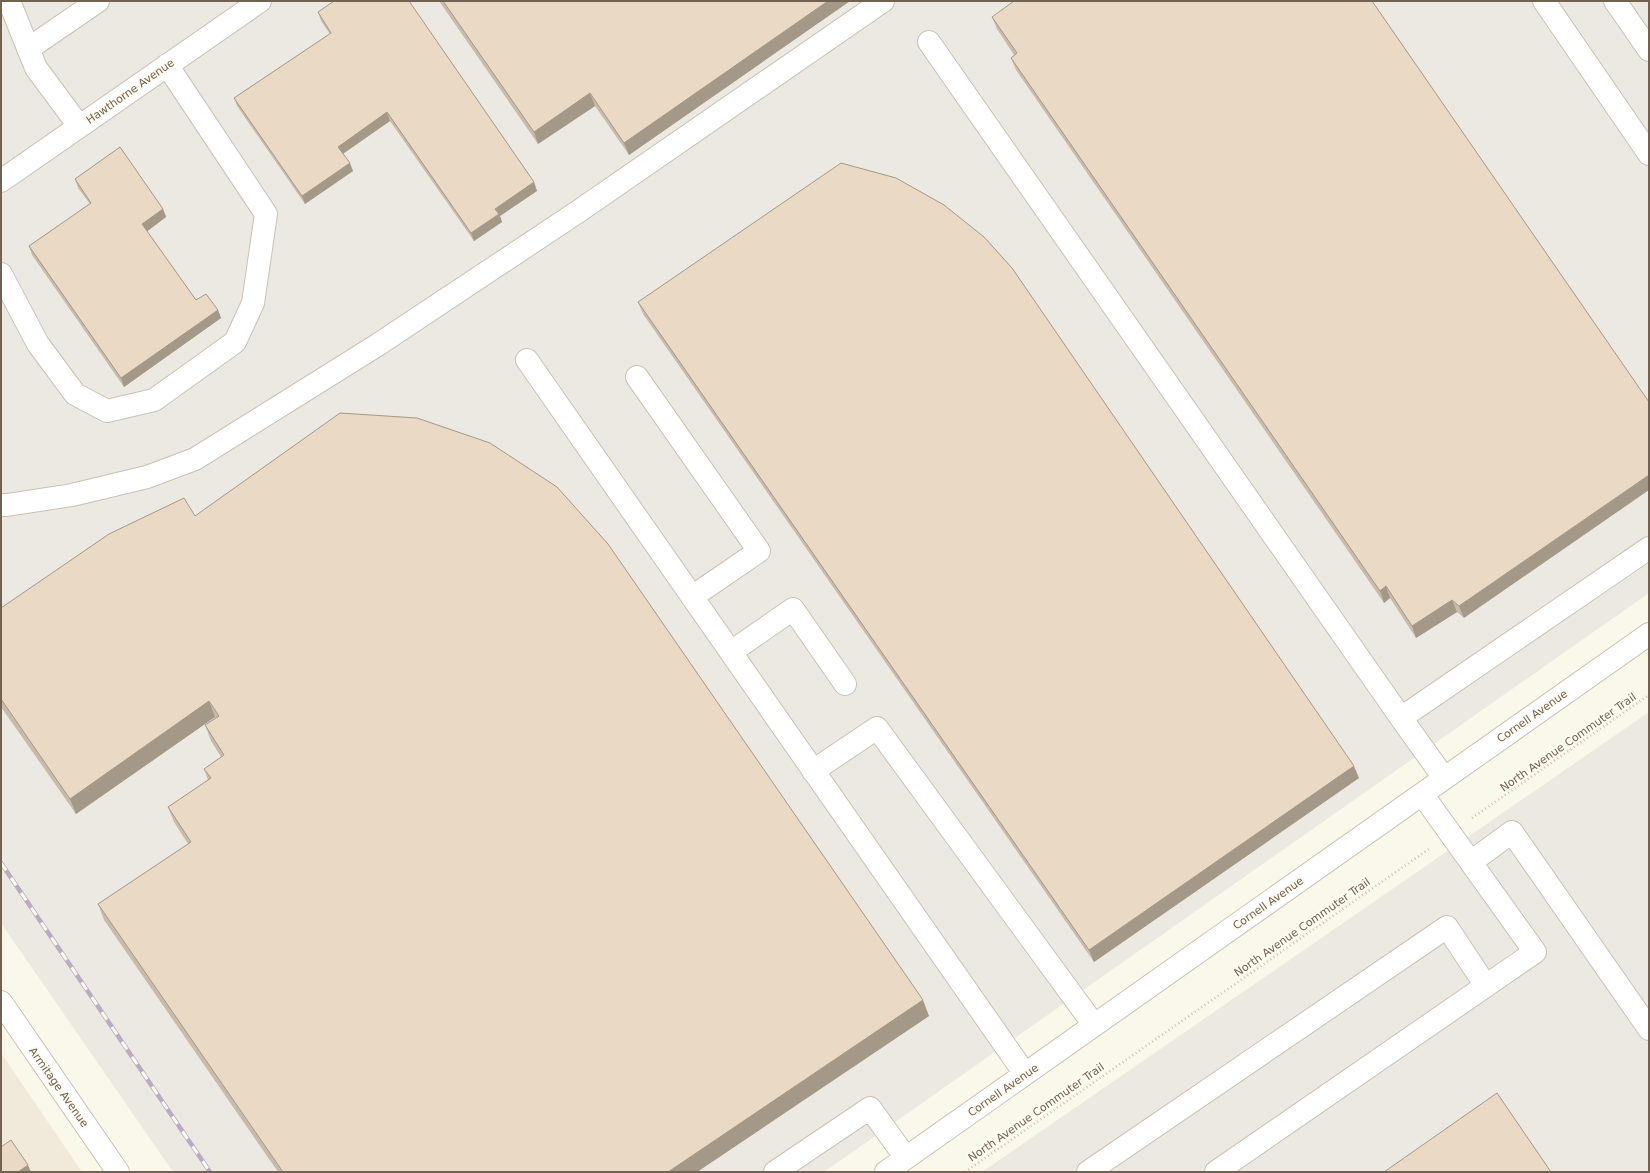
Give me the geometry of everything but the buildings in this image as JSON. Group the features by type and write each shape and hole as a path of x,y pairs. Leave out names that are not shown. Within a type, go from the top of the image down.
{"street":[{"path":"9,1 36,68 79,126"},
{"path":"28,49 98,1"},
{"name":"Hawthorne Avenue","path":"1,181 260,1"},
{"path":"1,505 72,496 147,477 196,459 379,344 579,211 883,1"},
{"path":"1544,1 1649,154"},
{"path":"1615,1 1649,50"},
{"path":"928,42 1444,778"},
{"path":"1,274 38,344 75,394 106,411 154,400 235,342 253,303 266,214 167,65"},
{"path":"527,360 1025,1074"},
{"path":"637,377 759,551 692,597"},
{"path":"1401,718 1649,548"},
{"path":"731,652 793,609 845,684"},
{"name":"Cornell Avenue","path":"886,1172 1649,635"},
{"path":"814,771 877,728 1094,1025"},
{"path":"1216,1172 1535,952 1422,794"},
{"path":"1471,862 1512,832 1649,1029"},
{"path":"1088,1172 1447,927 1486,986"},
{"name":"Armitage Avenue","path":"1,1002 118,1172"},
{"path":"775,1172 870,1108 906,1158"}],"path":[{"name":"North Avenue Commuter Trail","path":"964,1172 1649,695"}],"shaded area":[{"path":"1,1 1649,1 1649,593 824,1172 173,1172 1,923"},
{"path":"1649,712 1649,1172 982,1172"},
{"path":"1,1053 82,1172 1,1172"}],"railway":[{"path":"1,863 210,1172"}]}
